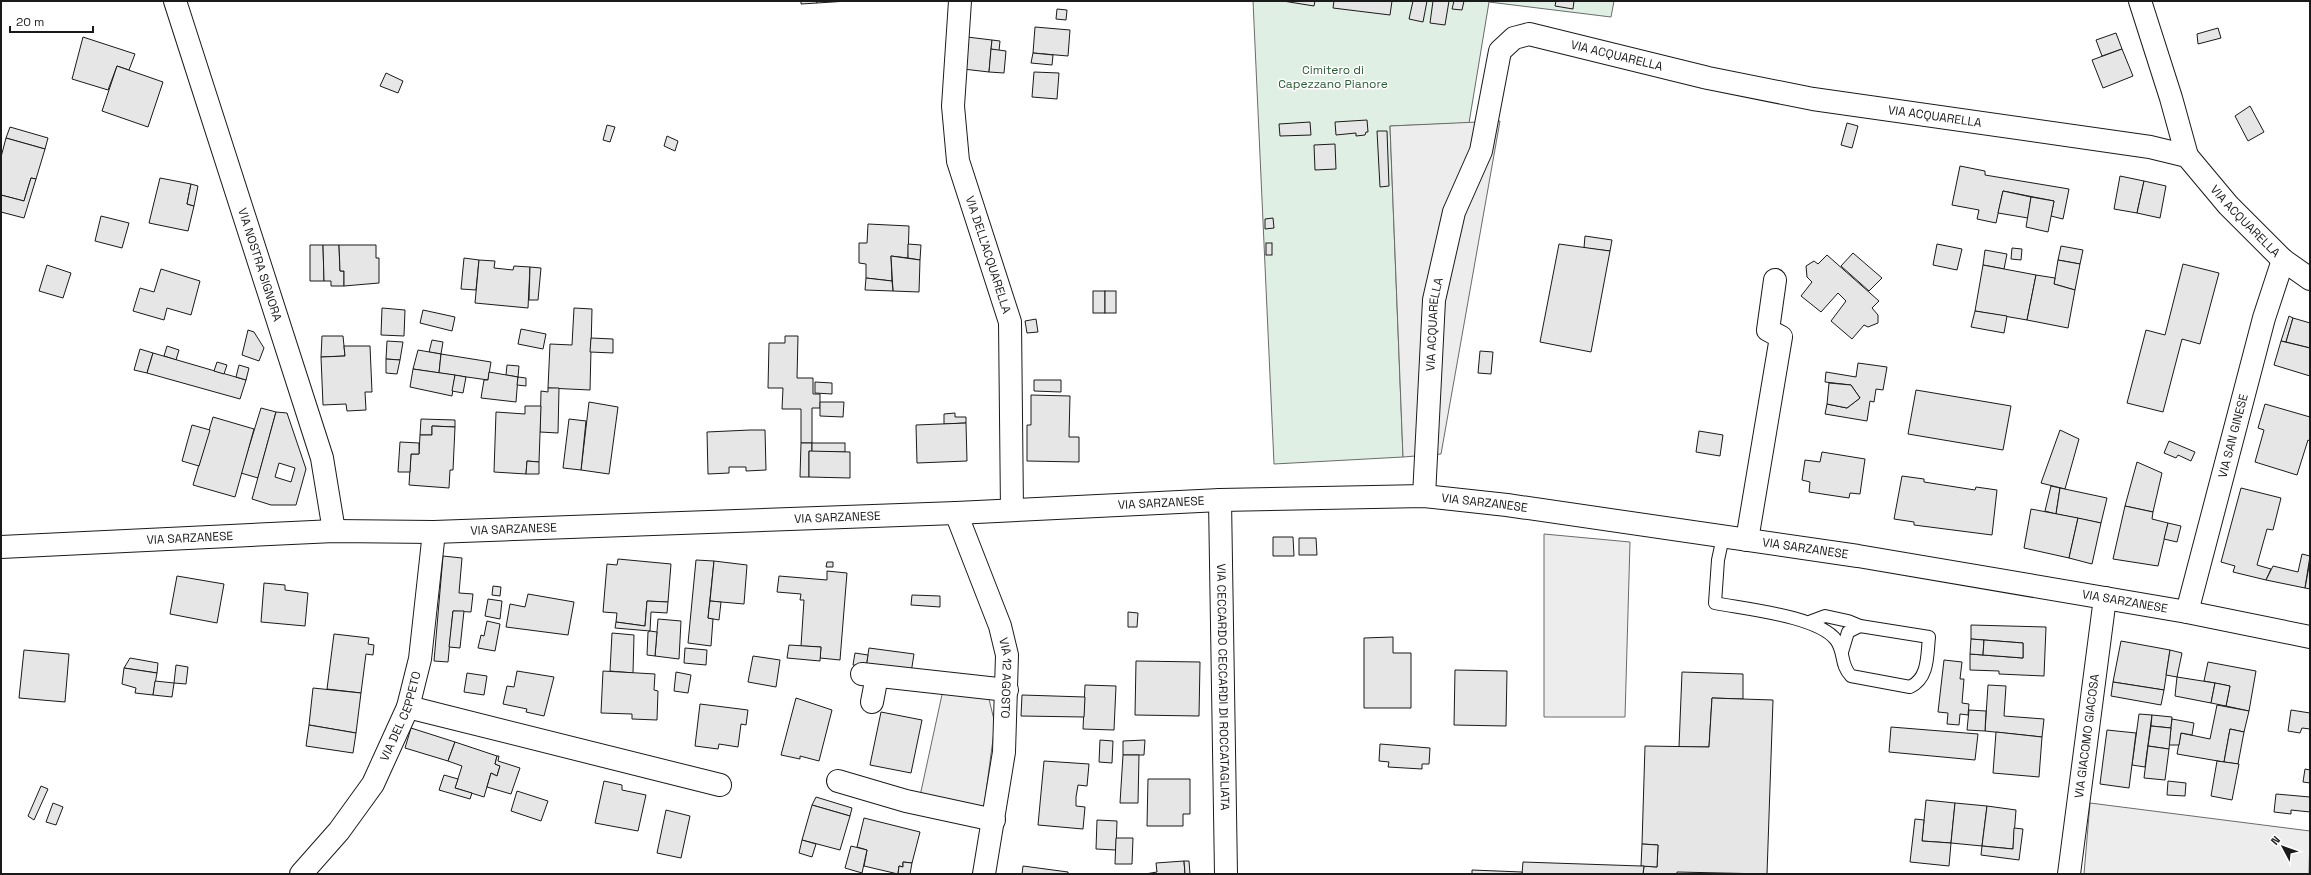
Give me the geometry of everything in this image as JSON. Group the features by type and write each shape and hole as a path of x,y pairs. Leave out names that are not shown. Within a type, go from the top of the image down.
{"street":[{"name":"VIA NOSTRA SIGNORA","path":"174,1 322,458 334,531"},
{"name":"VIA DELL'ACQUARELLA","path":"960,1 953,106 958,162 1010,322 1012,510"},
{"name":"VIA ACQUARELLA","path":"2140,1 2171,98 2187,156 2228,205 2283,260 2310,280"},
{"name":"VIA ACQUARELLA","path":"1424,496 1434,300 1454,212 1481,151 1500,51 1514,38 1529,34 1549,37 1708,78 1813,99 2150,147 2187,156"},
{"name":"VIA SAN GINESE","path":"2188,612 2264,318 2283,260"},
{"path":"1747,540 1781,337 1768,330 1775,280"},
{"name":"VIA SARZANESE","path":"1,547 334,531 434,532 956,513 1220,500 1424,496 1507,505 1858,556 2188,612 2310,637"},
{"name":"VIA CECCARDO CECCARDI DI ROCCATAGLIATA","path":"1220,500 1226,874"},
{"name":"VIA 12 AGOSTO","path":"956,513 1000,626 1007,655 1004,752 984,874"},
{"name":"VIA DEL CEPPETO","path":"300,874 339,831 373,784 408,707 420,659 434,532"},
{"name":"VIA GIACOMO GIACOSA","path":"2069,874 2105,598"},
{"path":"872,702 870,675 1007,690"},
{"path":"408,707 720,785"},
{"path":"838,782 906,801 994,820"}],"lane":[{"path":"1723,537 1718,560 1715,604 1809,622 1836,639 1842,652"},
{"path":"1809,622 1825,616 1848,621 1860,626 1929,637 1924,672 1919,683 1910,687 1851,676 1842,663 1842,652 1848,632 1860,626"}],"green space":[{"name":"Cimitero di Capezzano Pianore","path":"1253,1 1614,1 1611,17 1489,2 1469,123 1390,126 1403,457 1274,464"}],"shaded area":[{"path":"1500,121 1441,454 1403,457 1390,126"},
{"path":"1544,534 1630,542 1625,717 1544,717"},
{"path":"943,690 980,695 989,699 995,724 984,807 920,796"},
{"path":"2090,803 2310,831 2309,874 2084,874"}],"building":[{"path":"801,1 817,1 817,3 801,4"},
{"path":"817,1 848,1 817,3"},
{"path":"1283,1 1315,1 1314,6"},
{"path":"1334,1 1392,1 1390,15 1333,8"},
{"path":"1413,1 1427,1 1423,22 1409,19"},
{"path":"1433,1 1449,1 1445,25 1430,23"},
{"path":"1454,1 1464,1 1462,10 1452,9"},
{"path":"1556,1 1574,1 1573,9 1555,6"},
{"path":"1057,9 1067,10 1066,20 1056,19"},
{"path":"1035,27 1070,30 1068,56 1033,53"},
{"path":"2218,28 2221,38 2198,44 2197,34"},
{"path":"2116,33 2122,49 2102,56 2096,40"},
{"path":"83,37 135,54 129,70 117,66 108,90 72,79"},
{"path":"967,37 992,40 989,72 963,69"},
{"path":"992,40 1000,41 999,51 991,49"},
{"path":"991,49 1006,51 1004,73 989,72"},
{"path":"2122,49 2133,76 2103,88 2092,60"},
{"path":"1033,53 1053,55 1052,65 1031,63"},
{"path":"117,66 163,82 148,127 102,111"},
{"path":"1034,72 1059,73 1057,99 1032,97"},
{"path":"386,73 403,81 398,93 380,86"},
{"path":"2250,106 2264,132 2248,141 2235,116"},
{"path":"1367,120 1368,132 1366,132 1365,135 1356,136 1356,133 1336,135 1335,122"},
{"path":"1310,122 1311,135 1280,136 1279,124"},
{"path":"1847,123 1858,126 1852,148 1841,145"},
{"path":"607,125 615,127 610,142 603,140"},
{"path":"10,127 48,138 45,149 6,138"},
{"path":"1377,131 1387,131 1389,186 1380,187"},
{"path":"667,136 678,141 675,151 664,146"},
{"path":"6,138 45,149 36,179 31,178 24,201 1,195 1,157"},
{"path":"1335,144 1336,169 1315,170 1314,145"},
{"path":"1960,166 1985,171 1985,175 2069,189 2063,219 2051,216 2054,201 2003,191 1996,223 1977,219 1979,210 1952,205"},
{"path":"2120,176 2144,181 2137,213 2114,209"},
{"path":"31,178 36,179 24,218 1,212 1,195 24,201"},
{"path":"160,178 191,184 187,204 194,206 188,231 149,223"},
{"path":"2144,181 2166,186 2160,218 2137,213"},
{"path":"191,184 198,186 194,206 187,204"},
{"path":"2003,191 2031,197 2028,218 1998,213"},
{"path":"2031,197 2054,201 2048,232 2026,227"},
{"path":"101,216 129,223 122,248 95,241"},
{"path":"1273,218 1274,228 1265,229 1265,219"},
{"path":"868,224 909,226 908,258 891,256 892,281 866,278 866,264 859,263 859,243 867,243"},
{"path":"1585,236 1612,240 1610,251 1584,248"},
{"path":"1266,243 1272,243 1272,255 1266,255"},
{"path":"908,244 921,245 920,260 908,258"},
{"path":"1559,244 1610,251 1591,352 1540,342"},
{"path":"1937,244 1962,249 1957,270 1933,265"},
{"path":"310,245 323,245 324,281 310,281"},
{"path":"323,245 339,245 340,271 344,271 344,286 331,286 331,281 324,281"},
{"path":"339,245 376,245 376,258 379,258 379,283 344,286 344,271 340,271"},
{"path":"2061,246 2083,250 2080,264 2058,260"},
{"path":"2012,248 2022,249 2021,260 2011,259"},
{"path":"1985,250 2007,254 2004,269 1983,265"},
{"path":"1853,253 1882,278 1869,291 1841,266"},
{"path":"1827,255 1879,301 1872,308 1878,315 1878,323 1868,327 1864,325 1852,339 1831,321 1846,301 1838,293 1821,312 1801,296 1812,282 1807,277 1806,266 1814,261 1818,264"},
{"path":"891,256 920,260 919,292 893,291"},
{"path":"464,258 479,260 476,290 461,289"},
{"path":"479,260 495,261 494,268 513,270 514,266 530,267 528,308 475,303"},
{"path":"2058,260 2080,264 2075,290 2054,284"},
{"path":"2183,264 2219,273 2200,344 2182,339 2163,412 2127,403 2146,330 2165,335"},
{"path":"47,265 71,273 63,298 39,291"},
{"path":"1983,265 2036,275 2027,320 1975,311"},
{"path":"530,267 541,268 538,300 529,300"},
{"path":"161,269 200,281 191,315 167,308 164,320 133,311 140,288 154,292"},
{"path":"2036,275 2055,278 2054,284 2075,290 2068,328 2027,320"},
{"path":"866,278 892,281 893,291 865,290"},
{"path":"1093,291 1105,291 1105,313 1093,313"},
{"path":"1105,291 1116,291 1116,313 1105,313"},
{"path":"382,308 405,310 404,336 381,335"},
{"path":"574,308 592,309 590,390 548,388 550,344 572,345"},
{"path":"423,310 455,317 452,331 420,323"},
{"path":"1975,311 2007,316 2004,333 1971,327"},
{"path":"2289,316 2293,318 2286,342 2281,341"},
{"path":"2293,318 2310,323 2310,348 2286,342"},
{"path":"1036,319 1038,332 1027,333 1025,321"},
{"path":"521,329 546,334 543,349 518,344"},
{"path":"248,330 254,332 264,348 259,361 242,355"},
{"path":"322,336 343,336 345,356 321,357"},
{"path":"785,336 798,336 797,378 813,378 813,394 820,394 820,408 812,408 812,443 801,443 801,409 782,409 783,388 768,388 769,343 785,343"},
{"path":"591,338 613,339 613,353 590,352"},
{"path":"432,340 443,342 441,354 429,352"},
{"path":"387,341 403,342 400,360 386,359"},
{"path":"2281,341 2310,348 2310,376 2274,365"},
{"path":"167,346 179,350 176,360 164,356"},
{"path":"344,346 370,346 372,392 365,392 366,410 347,411 346,404 323,405 321,357 345,356"},
{"path":"140,349 153,353 147,373 134,370"},
{"path":"418,350 441,354 439,373 413,369"},
{"path":"1480,351 1493,352 1491,374 1478,373"},
{"path":"153,353 246,380 240,399 147,373"},
{"path":"441,354 491,362 488,380 439,373"},
{"path":"386,359 400,360 397,374 386,373"},
{"path":"217,362 227,365 224,374 214,371"},
{"path":"1858,363 1887,367 1883,390 1876,389 1874,402 1870,401 1867,421 1825,414 1827,404 1847,408 1860,398 1851,385 1825,382 1826,372 1856,377"},
{"path":"239,365 249,368 246,380 236,377"},
{"path":"507,365 519,366 518,377 506,375"},
{"path":"413,369 455,375 452,396 410,387"},
{"path":"489,372 518,377 516,402 481,398 484,380 488,380"},
{"path":"455,375 466,377 463,393 452,391"},
{"path":"518,377 526,378 526,386 517,385"},
{"path":"1034,380 1061,380 1061,392 1034,391"},
{"path":"815,382 832,383 832,394 815,393"},
{"path":"1829,383 1851,385 1860,398 1847,408 1827,404"},
{"path":"548,388 559,388 558,433 540,432 541,391 548,392"},
{"path":"1916,390 2011,406 2003,450 1908,434"},
{"path":"1031,395 1070,396 1069,437 1079,437 1079,462 1027,461 1027,425 1031,425"},
{"path":"589,402 618,407 609,474 581,470"},
{"path":"820,402 844,402 843,417 820,416"},
{"path":"2265,404 2310,417 2310,441 2308,440 2297,475 2255,462 2264,430 2258,428"},
{"path":"525,406 541,406 539,462 527,461 526,474 494,472 496,412 525,414"},
{"path":"261,408 276,412 258,478 241,473"},
{"path":"276,412 287,413 306,469 296,505 271,505 252,499","holes":["279,463 295,468 291,482 275,477"]},
{"path":"955,413 955,417 966,417 966,423 944,424 944,414"},
{"path":"213,417 254,429 235,497 193,485"},
{"path":"421,419 455,420 455,427 432,426 432,435 420,435"},
{"path":"569,419 586,421 581,470 563,468"},
{"path":"966,423 967,461 917,463 916,425"},
{"path":"192,425 210,430 199,466 182,461"},
{"path":"432,426 455,427 453,470 450,470 449,488 409,485 411,454 419,454 420,435 432,435"},
{"path":"765,430 766,470 746,471 746,467 729,467 729,473 708,474 707,432"},
{"path":"2060,430 2079,439 2065,489 2041,483"},
{"path":"1699,431 1723,435 1720,456 1696,452"},
{"path":"2169,441 2195,452 2191,461 2178,455 2176,458 2164,453"},
{"path":"400,442 419,443 419,454 411,454 410,472 398,472"},
{"path":"801,443 812,443 812,452 809,451 809,477 800,477"},
{"path":"812,443 845,443 845,452 812,452"},
{"path":"809,451 850,452 850,478 809,477"},
{"path":"1822,452 1865,459 1860,494 1850,493 1849,498 1809,492 1810,482 1802,480 1805,460 1820,462"},
{"path":"527,461 539,462 539,474 526,474"},
{"path":"2137,462 2162,473 2153,512 2125,506"},
{"path":"1902,476 1924,479 1924,482 1975,490 1976,487 1997,490 1992,535 1914,525 1914,522 1894,519"},
{"path":"2051,486 2060,488 2056,514 2045,511"},
{"path":"2060,488 2107,498 2101,523 2056,514"},
{"path":"2241,488 2281,498 2273,530 2267,529 2257,565 2271,569 2266,580 2233,572 2235,566 2221,562"},
{"path":"2125,506 2153,512 2152,519 2168,523 2158,566 2113,559"},
{"path":"2031,509 2078,518 2069,558 2024,548"},
{"path":"2078,518 2101,523 2092,564 2069,558"},
{"path":"2168,523 2181,526 2177,542 2164,539"},
{"path":"1273,537 1293,537 1294,556 1273,556"},
{"path":"1299,538 1316,538 1317,555 1299,555"},
{"path":"2302,554 2310,556 2305,588 2266,580 2273,566 2298,572"},
{"path":"443,556 462,558 459,593 473,594 471,612 453,611 448,662 434,661"},
{"path":"618,559 671,564 668,602 647,601 645,626 616,622 617,613 603,612 607,564 617,565"},
{"path":"696,560 714,561 708,618 713,619 711,646 688,643"},
{"path":"714,561 747,565 744,604 710,601"},
{"path":"2310,561 2310,589 2305,588"},
{"path":"827,562 833,562 833,567 826,567"},
{"path":"827,571 847,573 840,660 820,658 821,647 801,646 804,600 800,600 801,594 777,592 779,576 827,580"},
{"path":"177,576 224,584 217,623 170,614"},
{"path":"264,583 285,585 285,590 308,593 305,626 261,622"},
{"path":"493,586 501,587 500,596 492,595"},
{"path":"528,594 574,602 568,635 506,627 510,604 525,607"},
{"path":"912,595 940,596 940,607 911,605"},
{"path":"488,599 502,601 500,619 485,616"},
{"path":"647,601 668,602 667,613 651,612 650,631 615,628 616,622 645,626"},
{"path":"710,601 721,602 719,620 708,618"},
{"path":"453,611 464,611 460,648 449,647"},
{"path":"1128,612 1138,613 1137,627 1128,627"},
{"path":"658,619 681,621 679,659 655,656"},
{"path":"487,621 500,624 495,651 478,648 481,635 484,636"},
{"path":"1971,625 2046,627 2044,676 1999,674 1999,671 1970,670 1970,654 2023,658 2023,643 1971,639"},
{"path":"648,632 657,632 655,656 647,655"},
{"path":"612,633 634,635 633,673 610,671"},
{"path":"334,634 369,638 368,644 374,645 373,655 366,654 361,693 327,689"},
{"path":"1393,637 1393,653 1411,653 1411,708 1364,708 1364,638"},
{"path":"1971,639 1984,640 1983,655 1970,654"},
{"path":"1984,640 2023,643 2023,658 1983,655"},
{"path":"2121,641 2170,650 2164,690 2113,682"},
{"path":"789,645 821,647 820,661 787,658"},
{"path":"685,648 707,650 706,665 684,663"},
{"path":"869,648 914,654 911,673 866,667"},
{"path":"24,650 69,654 65,702 19,698"},
{"path":"2170,650 2182,653 2177,677 2166,675"},
{"path":"855,653 868,655 866,667 853,665"},
{"path":"753,656 780,660 776,687 748,682"},
{"path":"130,658 158,663 157,673 124,668"},
{"path":"1944,660 1962,662 1960,679 1964,679 1962,703 1969,704 1968,715 1960,714 1959,725 1947,724 1948,713 1938,712"},
{"path":"1136,661 1200,662 1199,716 1135,715"},
{"path":"2208,662 2256,671 2249,711 2226,706 2230,686 2204,681"},
{"path":"176,665 188,667 186,684 174,683"},
{"path":"124,668 157,673 153,695 135,693 136,688 122,684"},
{"path":"1455,670 1507,671 1506,726 1454,725"},
{"path":"517,671 554,677 544,716 526,712 527,709 503,704 507,686 514,687"},
{"path":"603,671 655,674 654,690 658,691 657,720 632,719 632,714 601,713"},
{"path":"676,672 691,675 688,693 674,691"},
{"path":"1682,672 1743,674 1743,699 1712,698 1709,747 1679,747"},
{"path":"467,673 487,676 484,695 464,692"},
{"path":"2177,677 2215,683 2211,703 2175,696"},
{"path":"155,681 174,683 172,697 153,695"},
{"path":"2113,682 2164,690 2161,705 2111,696"},
{"path":"2215,683 2230,686 2226,706 2211,703"},
{"path":"1085,685 1116,686 1114,730 1083,729"},
{"path":"1988,685 2006,686 2004,716 2044,719 2042,737 1985,731"},
{"path":"313,688 361,693 356,733 309,725"},
{"path":"1022,695 1085,697 1084,717 1021,716"},
{"path":"796,698 832,710 819,761 800,756 800,759 781,755"},
{"path":"1712,698 1773,700 1767,874 1677,872 1677,874 1643,874 1644,866 1657,867 1658,845 1642,844 1645,746 1709,747"},
{"path":"700,704 748,710 746,725 741,724 738,747 719,744 718,749 695,746"},
{"path":"2217,705 2249,711 2244,732 2230,729 2224,762 2177,754 2181,733 2210,739"},
{"path":"1969,710 1986,711 1985,731 1967,730"},
{"path":"2291,710 2310,713 2310,729 2302,728 2300,733 2288,731"},
{"path":"881,712 922,720 911,773 870,765"},
{"path":"2139,714 2152,715 2145,767 2132,765"},
{"path":"2152,715 2172,717 2171,728 2151,726"},
{"path":"2172,719 2194,723 2192,735 2181,733 2179,745 2169,745"},
{"path":"309,725 356,733 353,753 306,746"},
{"path":"2151,726 2171,728 2169,749 2148,746"},
{"path":"1891,727 1978,734 1975,760 1889,752"},
{"path":"411,728 455,742 448,761 405,748"},
{"path":"2230,729 2244,732 2238,764 2224,762"},
{"path":"2107,730 2136,733 2129,788 2100,784"},
{"path":"1996,732 2042,737 2039,777 1993,773"},
{"path":"1100,740 1113,741 1112,763 1099,762"},
{"path":"1145,740 1144,755 1123,755 1123,741"},
{"path":"455,742 497,756 495,764 500,766 497,776 491,773 484,797 455,788 462,766 448,761"},
{"path":"1380,744 1430,748 1429,764 1422,764 1422,769 1388,767 1389,762 1379,761"},
{"path":"2148,746 2169,749 2165,780 2144,778"},
{"path":"1123,755 1139,755 1138,803 1120,803"},
{"path":"497,756 499,756 498,761 520,768 511,794 487,787 491,773 497,776 500,766 495,764"},
{"path":"1044,761 1089,764 1087,786 1078,785 1076,797 1076,806 1085,807 1083,829 1038,825"},
{"path":"2217,761 2239,764 2232,800 2211,796"},
{"path":"2305,769 2310,770 2310,783 2303,782"},
{"path":"444,775 458,779 455,788 472,793 470,799 439,790"},
{"path":"1148,779 1190,779 1190,814 1183,814 1183,826 1147,826"},
{"path":"604,781 622,785 622,790 646,795 638,831 595,823"},
{"path":"2168,781 2186,783 2185,796 2167,795"},
{"path":"41,786 48,789 34,820 28,816"},
{"path":"517,791 548,801 541,821 511,811"},
{"path":"2276,794 2310,797 2310,812 2291,810 2291,814 2274,812"},
{"path":"816,797 852,808 850,816 812,805"},
{"path":"1926,800 1955,803 1951,843 1922,841"},
{"path":"53,803 63,807 56,825 46,822"},
{"path":"1955,803 1987,806 1982,846 1951,843"},
{"path":"812,805 850,816 840,850 802,840"},
{"path":"1987,806 2016,810 2013,849 1982,846"},
{"path":"666,810 690,816 681,858 657,853"},
{"path":"864,818 920,832 912,863 903,862 903,867 899,866 898,874 864,866 867,850 857,847"},
{"path":"1915,819 1924,820 1922,841 1951,843 1949,866 1910,862"},
{"path":"1097,820 1117,821 1116,850 1096,849"},
{"path":"2014,828 2023,829 2019,860 1981,855 1982,846 2013,849"},
{"path":"1116,838 1133,838 1132,864 1115,864"},
{"path":"802,840 816,844 812,857 799,853"},
{"path":"1642,844 1658,845 1657,867 1641,866"},
{"path":"851,846 867,850 862,873 845,868"},
{"path":"1184,861 1185,874 1145,874 1157,872 1156,863"},
{"path":"1184,861 1189,861 1190,874 1185,874"},
{"path":"903,862 912,863 910,874 898,874 899,866 903,867"},
{"path":"1523,862 1644,866 1643,874 1522,874"},
{"path":"1023,866 1068,872 1068,874 1022,874"},
{"path":"1472,870 1522,872 1522,874 1472,874"}]}
